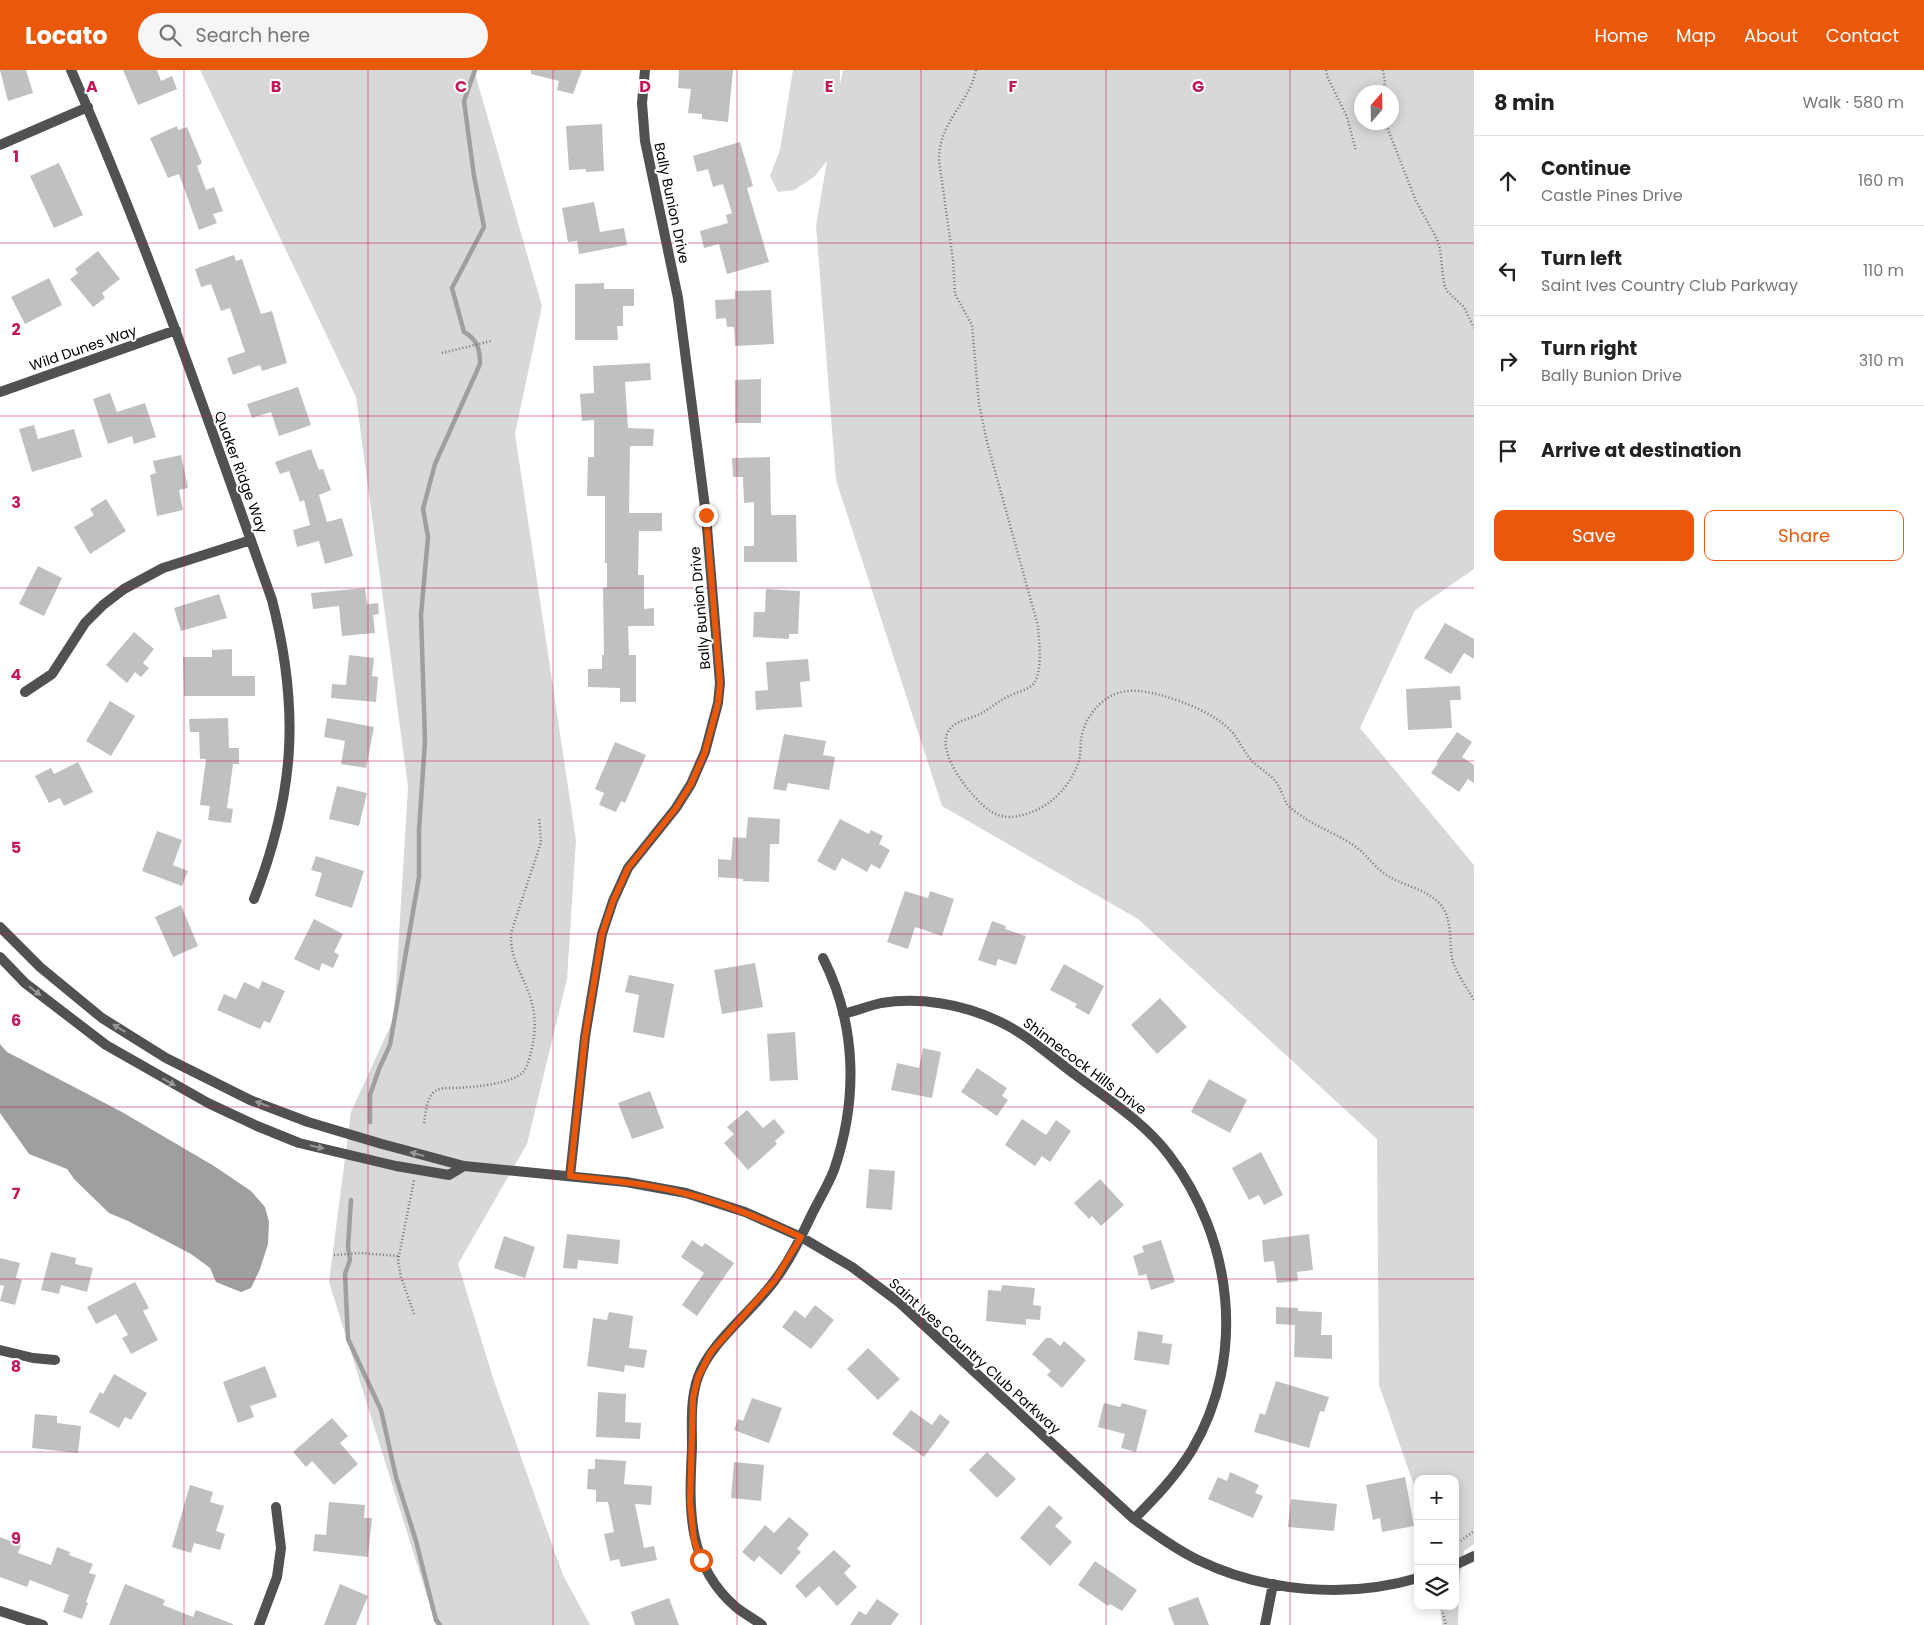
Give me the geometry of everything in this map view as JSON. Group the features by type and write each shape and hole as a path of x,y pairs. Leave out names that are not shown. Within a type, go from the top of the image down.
{"street":[{"name":"Quaker Ridge Way","path":"71,70 134,217 251,540 272,600 281,635 288,677 291,720 289,763 283,806 266,868 254,899"},
{"name":"Bally Bunion Drive","path":"570,1176 585,1037 602,934 613,901 628,868 676,808 691,784 705,752 718,703 720,683 706,515 678,298 645,141 642,103 645,70"},
{"path":"0,145 88,107"},
{"name":"Wild Dunes Way","path":"0,392 176,330"},
{"path":"26,692 52,674 85,624 103,605 124,589 163,568 251,540"},
{"name":"Saint Ives Country Club Parkway","path":"0,927 40,967 102,1018 166,1058 250,1100 308,1122 391,1147 464,1166 626,1182 686,1194 745,1212 801,1237 852,1267 900,1303 1134,1519 1165,1542 1199,1560 1236,1574 1273,1584 1320,1590 1369,1588 1414,1579"},
{"name":"Saint Ives Country Club Parkway","path":"0,957 25,983 106,1045 208,1103 257,1126 299,1143 396,1166 449,1175 464,1166"},
{"path":"762,1625 738,1608 724,1595 711,1578 701,1560 694,1540 690,1502 693,1398 698,1377 711,1352 775,1280 801,1237 833,1172 846,1126 850,1100 851,1069 849,1043 843,1014 834,980 823,958"},
{"name":"Shinnecock Hills Drive","path":"843,1014 881,1003 921,1001 960,1007 997,1020 1026,1037 1136,1121 1168,1153 1191,1187 1211,1228 1223,1273 1227,1318 1223,1364 1211,1408 1192,1449 1166,1487 1134,1519"},
{"path":"0,1350 33,1358 55,1360"},
{"path":"259,1625 277,1577 281,1548 276,1507"},
{"path":"1459,1563 1474,1556"},
{"path":"1264,1625 1273,1584"},
{"path":"0,1611 37,1624"}],"path":[{"path":"976,70 973,82 943,135 939,147 939,160 953,260 955,294 972,325 979,404 987,442 1038,626 1040,647 1034,683 1005,698 979,715 954,725 947,732 945,739 946,749 953,769 964,786 990,812 1008,817 1025,814 1043,807 1063,790 1079,763 1084,725 1102,703 1113,695 1130,691 1153,693 1176,699 1201,711 1232,732 1251,759 1277,783 1288,804 1294,810 1358,848 1390,877 1429,895 1440,903 1449,922 1454,964 1474,1000"},
{"path":"1326,70 1327,76 1347,117 1356,150"},
{"path":"1383,70 1384,85"},
{"path":"1388,130 1416,201 1437,239 1444,284 1448,291 1464,307 1474,328"},
{"path":"442,353 489,341"},
{"path":"424,1123 428,1102 431,1096 439,1089 480,1086 503,1081 516,1077 524,1071 528,1064 533,1043 534,1015 529,993 513,958 510,945 511,932 541,842 539,817"},
{"path":"414,1314 401,1277 398,1256 415,1178"},
{"path":"334,1255 398,1256"},
{"path":"1459,1542 1474,1531"},
{"path":"1442,1610 1446,1625"}],"shaded area":[{"path":"200,70 474,70 542,306 515,434 576,840 567,979 527,1144 458,1264 494,1381 563,1575 590,1625 436,1625 329,1282 351,1112 394,1018 408,787 356,397"},
{"path":"793,70 840,70 840,85 843,70 1474,70 1474,569 1415,610 1360,728 1474,865 1474,1544 1464,1551 1459,1584 1459,1475 1414,1475 1414,1486 1379,1385 1377,1139 1138,919 942,806 836,480 816,226 827,161 814,177 794,190 778,192 770,176 780,150"},
{"path":"0,1044 7,1052 122,1112 214,1166 251,1191 265,1207 269,1222 268,1244 260,1269 251,1288 241,1292 216,1282 210,1268 191,1254 109,1213 75,1180 67,1169 29,1154 0,1113"},
{"path":"1440,1610 1458,1610 1458,1625 1442,1625"}],"building":[{"path":"0,70 26,70 33,93 8,101"},
{"path":"123,70 157,70 161,81 172,76 177,89 138,105"},
{"path":"531,70 582,70 573,94 557,90 559,81 531,74"},
{"path":"679,70 733,70 728,122 702,119 702,114 688,113 691,89 678,88"},
{"path":"602,124 604,171 586,172 586,169 569,170 566,126"},
{"path":"177,126 178,130 187,127 202,163 197,166 206,190 214,187 223,211 213,214 217,223 199,230 179,174 168,178 150,138"},
{"path":"740,142 753,186 747,188 769,262 727,274 719,244 704,248 700,231 728,223 726,215 732,213 723,184 713,187 708,169 697,172 693,156"},
{"path":"59,163 83,215 54,228 30,176"},
{"path":"594,202 600,232 624,228 627,245 579,254 577,241 568,242 562,208"},
{"path":"98,251 120,279 102,293 105,298 93,307 70,279 78,273 75,269"},
{"path":"234,255 236,261 242,259 261,314 272,311 287,363 262,371 260,365 233,375 227,358 245,352 230,308 221,311 211,284 201,287 195,269"},
{"path":"49,278 62,305 25,324 11,297"},
{"path":"604,283 604,289 634,289 634,306 623,306 623,326 617,326 618,340 575,340 575,284"},
{"path":"771,290 774,344 735,346 734,327 727,327 726,318 716,319 715,300 735,299 735,291"},
{"path":"650,363 651,380 625,382 628,428 654,429 653,446 630,446 629,513 662,513 662,531 639,531 638,575 644,575 644,609 654,608 654,626 628,626 629,655 636,655 636,702 620,702 620,688 588,687 588,669 602,669 602,655 604,655 603,588 607,587 607,563 605,563 605,496 587,496 588,457 594,457 594,420 582,421 580,394 594,393 593,366"},
{"path":"761,379 761,423 735,423 735,380"},
{"path":"298,387 311,425 279,436 271,412 252,418 247,404"},
{"path":"110,393 117,412 145,403 156,437 134,444 132,436 108,444 93,399"},
{"path":"34,425 38,439 74,429 82,457 32,472 19,429"},
{"path":"311,449 319,470 323,469 331,490 319,495 327,522 342,518 353,556 325,564 319,541 297,547 293,530 310,525 304,500 300,502 289,471 280,474 275,462"},
{"path":"181,455 188,488 179,490 183,510 157,516 150,475 156,473 153,461"},
{"path":"770,457 771,515 796,515 797,562 744,562 744,546 754,546 754,502 744,503 743,477 733,477 732,458"},
{"path":"106,499 126,531 90,554 74,527 94,515 90,509"},
{"path":"38,566 62,578 44,616 19,604"},
{"path":"365,588 367,604 378,603 379,614 373,615 375,633 342,636 339,606 313,609 311,593"},
{"path":"766,589 800,591 798,634 789,634 789,639 753,637 754,612 765,612"},
{"path":"219,594 227,618 181,631 174,608"},
{"path":"1445,623 1474,639 1474,659 1464,653 1451,674 1424,658"},
{"path":"134,632 154,649 143,663 149,668 141,677 135,672 127,683 106,665"},
{"path":"232,649 232,676 255,676 255,696 184,696 183,657 212,657 212,650"},
{"path":"349,655 374,658 372,676 378,677 376,702 331,698 332,684 346,685"},
{"path":"808,659 810,681 800,682 802,707 756,710 755,691 768,690 766,662"},
{"path":"1460,686 1461,700 1450,700 1452,728 1408,730 1406,689"},
{"path":"110,701 135,716 111,756 86,741"},
{"path":"228,718 229,748 239,748 239,764 233,764 227,808 233,809 231,823 208,820 210,806 200,805 206,759 200,759 199,732 190,732 189,719"},
{"path":"327,718 374,727 366,768 341,764 345,741 324,737"},
{"path":"1457,732 1472,742 1462,757 1474,765 1474,783 1468,779 1459,792 1431,773 1438,763 1436,762"},
{"path":"784,734 826,741 823,755 835,757 829,790 788,783 786,791 773,789"},
{"path":"615,742 646,755 625,803 621,801 616,812 599,805 604,793 595,789"},
{"path":"78,762 93,792 64,806 60,798 49,803 35,776 51,768 54,774"},
{"path":"337,786 367,793 359,826 329,819"},
{"path":"748,817 780,819 779,844 770,844 769,882 743,881 743,879 718,877 718,859 731,860 733,837 746,838"},
{"path":"840,819 869,834 871,830 883,836 879,844 890,850 880,869 871,864 867,872 842,858 835,871 817,861"},
{"path":"157,831 182,840 173,865 188,871 182,886 142,871"},
{"path":"316,856 364,871 352,908 315,896 322,873 311,870"},
{"path":"905,891 928,898 930,891 954,899 942,936 915,927 908,949 887,942"},
{"path":"181,905 198,946 173,957 155,917"},
{"path":"314,919 343,934 334,952 339,955 333,968 322,963 319,971 294,959"},
{"path":"992,921 1006,926 1005,929 1026,936 1016,965 998,959 996,966 978,960"},
{"path":"755,963 763,1007 722,1014 714,970"},
{"path":"1064,964 1104,986 1089,1015 1075,1007 1077,1004 1050,990"},
{"path":"629,975 674,984 664,1038 633,1032 639,995 625,992"},
{"path":"262,981 285,991 270,1023 264,1021 260,1029 217,1010 224,994 236,999 244,982 259,989"},
{"path":"1160,998 1187,1027 1157,1054 1131,1025"},
{"path":"795,1032 798,1080 770,1081 767,1034"},
{"path":"923,1048 941,1052 932,1098 891,1090 897,1063 919,1068"},
{"path":"977,1068 1007,1088 1002,1096 1008,1100 997,1116 961,1092"},
{"path":"1209,1079 1247,1100 1230,1133 1191,1112"},
{"path":"650,1091 664,1128 632,1139 618,1103"},
{"path":"747,1110 763,1128 774,1119 785,1132 775,1141 777,1144 748,1170 724,1143 734,1134 727,1127"},
{"path":"1022,1119 1046,1135 1056,1120 1071,1131 1050,1162 1042,1156 1035,1166 1005,1145"},
{"path":"1261,1152 1283,1195 1264,1205 1259,1195 1249,1200 1232,1168"},
{"path":"869,1169 895,1171 892,1210 866,1208"},
{"path":"1100,1179 1124,1205 1101,1226 1092,1216 1089,1219 1074,1203"},
{"path":"567,1234 620,1240 618,1264 578,1260 577,1269 563,1268"},
{"path":"1309,1234 1313,1270 1297,1272 1298,1281 1277,1283 1274,1261 1264,1262 1262,1240"},
{"path":"504,1236 535,1247 525,1278 494,1268"},
{"path":"692,1240 702,1247 705,1243 734,1263 697,1316 682,1305 704,1273 681,1257"},
{"path":"1161,1240 1175,1282 1151,1290 1146,1274 1139,1276 1133,1256 1144,1252 1142,1246"},
{"path":"51,1252 76,1258 75,1264 93,1268 87,1292 61,1285 59,1294 41,1290"},
{"path":"0,1258 20,1263 16,1278 22,1280 15,1305 0,1301 4,1286 0,1285"},
{"path":"135,1282 149,1308 143,1311 158,1340 131,1354 122,1338 128,1335 116,1314 96,1324 87,1307"},
{"path":"1002,1285 1035,1288 1033,1305 1041,1306 1040,1320 1026,1319 1026,1325 986,1321 988,1290 1001,1291"},
{"path":"815,1305 834,1320 811,1349 782,1327 795,1310 805,1318"},
{"path":"1276,1307 1298,1308 1298,1311 1322,1312 1321,1335 1332,1335 1332,1359 1294,1357 1295,1325 1276,1324"},
{"path":"609,1312 633,1316 629,1348 647,1350 644,1368 625,1365 624,1372 587,1366 593,1318 607,1320"},
{"path":"1138,1331 1163,1335 1162,1343 1172,1344 1169,1365 1134,1360"},
{"path":"1046,1338 1051,1338 1060,1346 1064,1341 1086,1360 1062,1388 1047,1375 1051,1371 1032,1354"},
{"path":"868,1348 900,1379 878,1400 847,1369"},
{"path":"265,1366 277,1397 250,1406 254,1417 238,1423 223,1382"},
{"path":"114,1374 147,1393 131,1420 125,1417 119,1428 89,1412 100,1392 103,1394"},
{"path":"1276,1381 1329,1397 1324,1412 1320,1411 1309,1448 1254,1432 1260,1413 1265,1415"},
{"path":"598,1392 626,1394 625,1422 641,1423 640,1439 596,1437"},
{"path":"752,1398 782,1408 769,1443 734,1430 738,1419 743,1421"},
{"path":"1104,1403 1120,1407 1122,1403 1147,1410 1136,1452 1121,1448 1125,1434 1098,1427"},
{"path":"911,1410 932,1425 940,1414 950,1422 924,1457 892,1434"},
{"path":"35,1414 57,1416 57,1423 81,1426 78,1453 32,1448"},
{"path":"332,1418 348,1436 340,1443 358,1464 334,1485 312,1461 306,1467 293,1452"},
{"path":"987,1452 1016,1479 997,1498 969,1470"},
{"path":"595,1459 626,1461 624,1484 652,1486 651,1505 635,1504 644,1548 654,1546 657,1560 621,1567 619,1559 610,1561 604,1534 614,1532 608,1502 596,1502 596,1490 587,1489 588,1469 595,1469"},
{"path":"734,1462 764,1465 761,1501 731,1498"},
{"path":"1230,1472 1259,1485 1255,1493 1263,1496 1253,1518 1208,1499 1218,1477 1227,1481"},
{"path":"1405,1477 1414,1526 1382,1532 1380,1518 1373,1520 1366,1485"},
{"path":"190,1485 213,1492 210,1502 224,1506 216,1531 225,1534 220,1550 194,1543 191,1553 172,1547"},
{"path":"1291,1499 1337,1504 1334,1531 1288,1527"},
{"path":"329,1502 365,1505 364,1518 372,1518 368,1557 313,1551 315,1534 326,1535"},
{"path":"1049,1505 1063,1518 1055,1526 1072,1542 1050,1566 1020,1538"},
{"path":"789,1517 809,1534 797,1549 801,1552 781,1575 759,1556 754,1562 742,1552 765,1525 774,1533"},
{"path":"0,1537 21,1545 18,1553 51,1565 57,1547 70,1552 69,1555 93,1564 89,1573 96,1575 82,1619 63,1612 69,1595 30,1580 27,1587 0,1577"},
{"path":"834,1550 851,1566 844,1573 857,1587 837,1606 819,1586 806,1598 795,1586"},
{"path":"1095,1561 1137,1590 1122,1611 1110,1604 1108,1606 1078,1585"},
{"path":"125,1584 165,1600 163,1605 193,1617 196,1610 233,1625 109,1625"},
{"path":"340,1584 368,1596 356,1625 324,1625"},
{"path":"1198,1597 1209,1625 1174,1625 1168,1608"},
{"path":"669,1598 679,1625 635,1625 631,1612"},
{"path":"877,1599 899,1614 891,1625 850,1625 859,1611 866,1615"}],"waterway":[{"path":"370,1122 370,1095 390,1045 419,877 419,830 425,741 421,615 428,537 423,509 435,464 480,364 477,345 464,332 452,288 484,227 474,176 464,101 475,70"},
{"path":"351,1200 348,1247 350,1260 345,1274 348,1339 381,1410 396,1477 416,1541 436,1620 440,1625"}],"route":[{"path":"701,1560 694,1540 690,1502 693,1398 698,1377 711,1352 775,1280 801,1237 745,1212 686,1194 626,1182 570,1176 585,1037 602,934 613,901 628,868 676,808 691,784 705,752 718,703 720,683 706,515"}]}
